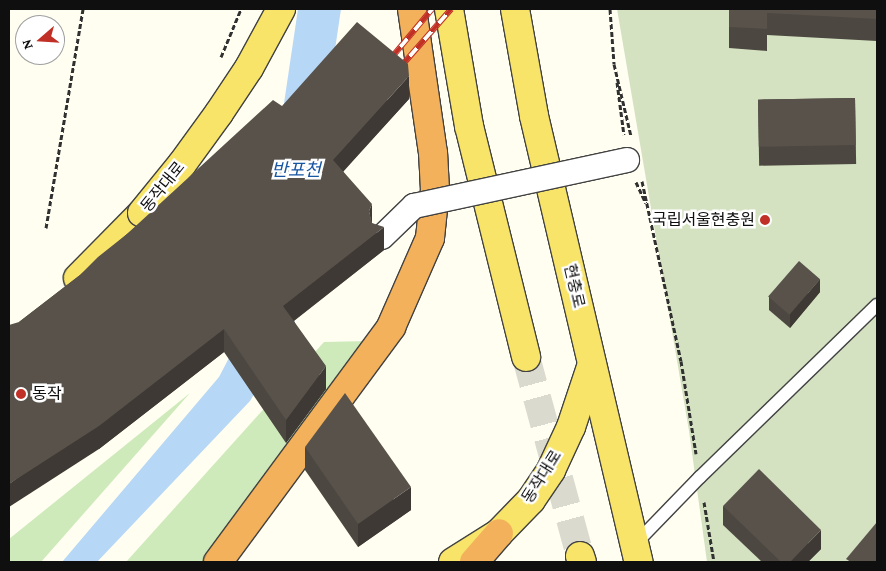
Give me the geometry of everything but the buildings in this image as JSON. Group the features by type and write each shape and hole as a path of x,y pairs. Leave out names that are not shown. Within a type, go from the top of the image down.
{"highway":[{"path":"218,562 391,327 430,238 435,190 433,153 412,9"},
{"path":"474,562 500,533"}],"main road":[{"name":"동작대로","path":"62,292 142,213 182,164 249,68 281,9"},
{"path":"449,9 469,126 526,357"},
{"name":"현충로","path":"515,9 534,116 637,554"},
{"name":"동작대로","path":"453,562 500,533 531,500 550,470 571,426 592,364"}],"street":[{"path":"382,238 414,206 634,167"}],"lane":[{"path":"637,554 700,477 877,305"}],"path":[{"path":"46,228 82,9"},
{"path":"610,9 614,64 632,137"},
{"path":"634,167 681,361 714,562"}],"green space":[{"name":"국립서울현충원","path":"617,9 877,9 877,562 707,562 689,431"},
{"path":"369,341 202,562 126,562 324,342"},
{"path":"190,393 41,562 9,562 9,539"}],"water":[{"name":"반포천","path":"298,9 341,9 294,325 250,401 97,562 62,562 219,377 253,312"}],"tunnel":[{"path":"526,357 580,556"}],"railway":[{"path":"386,64 432,9"},
{"path":"395,73 451,9"}],"place":[{"name":"국립서울현충원","path":"765,220"},
{"name":"동작","path":"21,394"}]}
